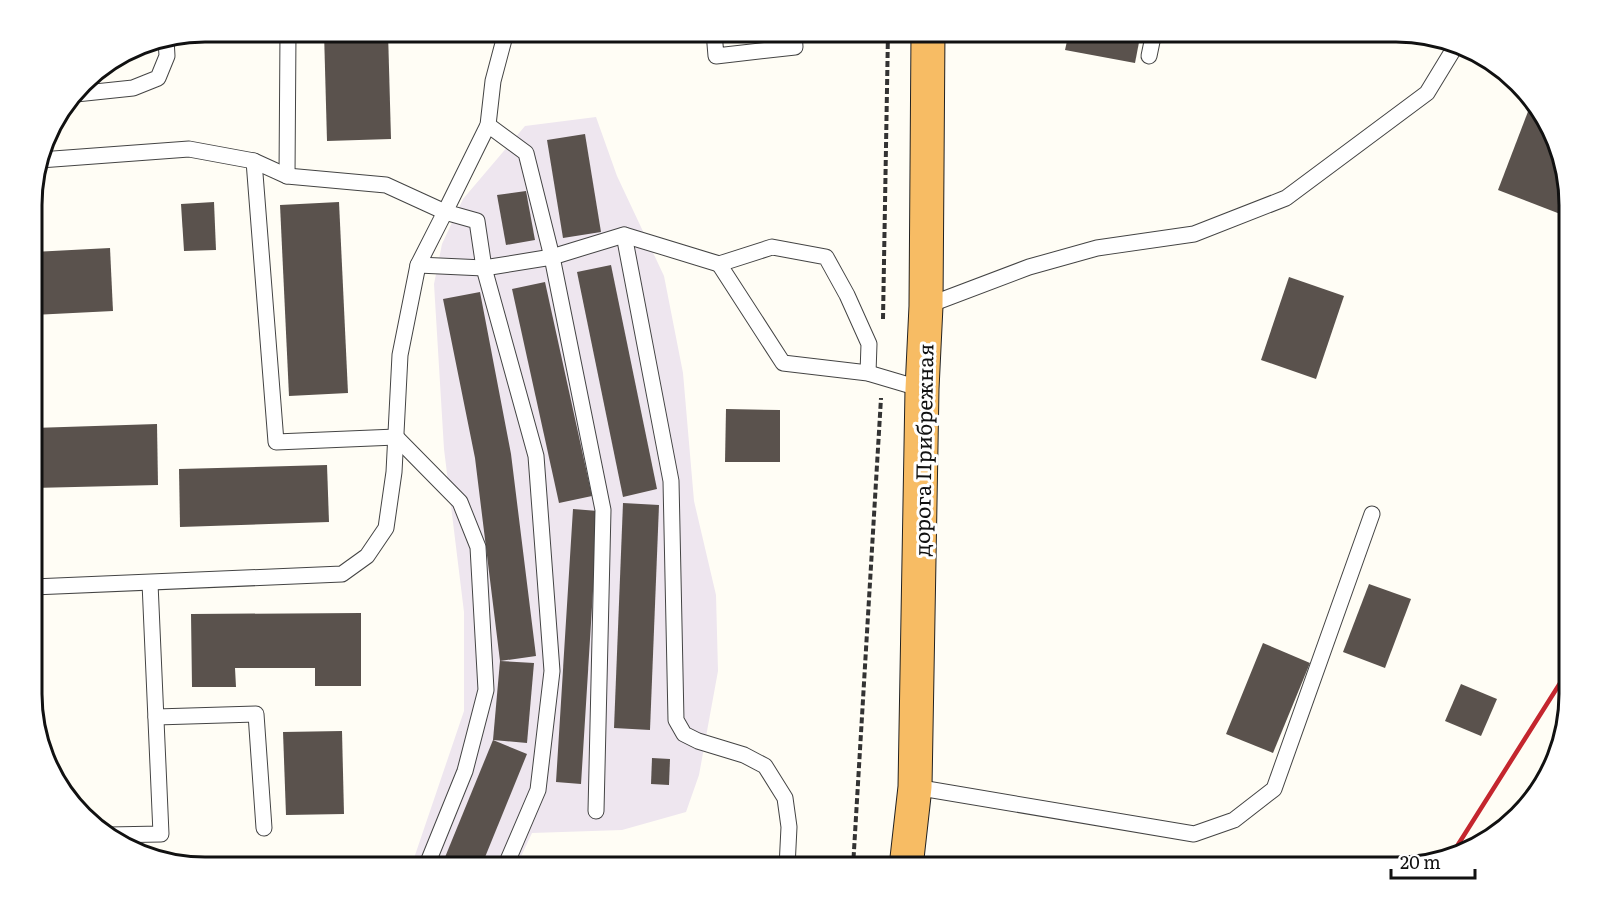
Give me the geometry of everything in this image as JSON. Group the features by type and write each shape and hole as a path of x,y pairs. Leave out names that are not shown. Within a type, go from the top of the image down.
{"highway":[{"name":"дорога Прибрежная","path":"907,857 915,787 922,388 926,306 928,42"}],"lane":[{"path":"287,176 288,42"},
{"path":"42,587 342,574 367,556 386,528 394,472 400,355 418,265 488,125 493,81 503,42"},
{"path":"715,42 716,56 795,47 795,42"},
{"path":"1149,56 1152,42"},
{"path":"87,93 133,88 158,78 167,56 166,47"},
{"path":"926,306 1029,267 1097,248 1194,234 1286,198 1427,93 1452,52"},
{"path":"488,125 526,153 552,257 603,510 596,811"},
{"path":"49,159 189,149 254,161 287,176 386,185 445,212 477,221 484,268 536,456 552,671 538,790 509,857"},
{"path":"254,161 276,442 396,437 460,502 478,547 486,690 465,771 430,857"},
{"path":"418,265 484,268 552,257 624,235 719,264 772,247 826,258 847,295 869,344 875,375"},
{"path":"624,235 671,481 676,720 684,734 698,741 744,755 765,766 785,798 789,827 788,857"},
{"path":"719,264 783,363 875,375 922,388"},
{"path":"915,787 1194,834 1234,820 1274,789 1372,514"},
{"path":"123,835 161,834 150,583"},
{"path":"156,717 256,714 264,828"}],"path":[{"path":"883,329 888,42"},
{"path":"853,857 875,375"}],"shaded area":[{"path":"596,117 617,176 664,276 683,373 694,501 716,595 718,671 699,775 686,812 622,830 532,833 521,857 414,857 464,711 464,612 444,449 434,284 442,244 463,199 525,126"}],"building":[{"path":"324,42 388,42 391,139 327,141"},
{"path":"1067,42 1139,42 1135,63 1065,50"},
{"path":"1528,111 1547,143 1556,173 1559,214 1498,190"},
{"path":"585,134 601,232 563,238 547,140"},
{"path":"526,191 535,240 506,245 497,195"},
{"path":"214,202 216,250 184,251 181,204"},
{"path":"339,202 348,393 289,396 280,205"},
{"path":"110,248 113,311 42,315 42,252"},
{"path":"611,265 657,489 623,497 577,272"},
{"path":"1289,277 1344,296 1316,379 1261,360"},
{"path":"545,282 592,496 559,503 512,289"},
{"path":"480,292 511,454 536,656 500,661 475,458 443,299"},
{"path":"726,409 780,410 780,462 725,462"},
{"path":"157,424 158,485 42,488 42,428"},
{"path":"327,465 329,522 180,527 179,469"},
{"path":"623,503 659,505 650,730 614,728"},
{"path":"573,509 598,511 581,784 556,782"},
{"path":"1369,584 1411,599 1385,668 1343,652"},
{"path":"361,613 361,686 315,686 315,668 235,668 236,687 192,687 191,614"},
{"path":"1263,643 1310,663 1273,753 1226,734"},
{"path":"500,661 534,663 527,743 493,740"},
{"path":"1461,684 1497,699 1481,736 1445,721"},
{"path":"342,731 344,814 286,815 283,732"},
{"path":"493,740 527,754 485,857 445,857"},
{"path":"652,758 670,759 669,785 651,784"}],"railway":[{"path":"1459,844 1559,685"}]}
